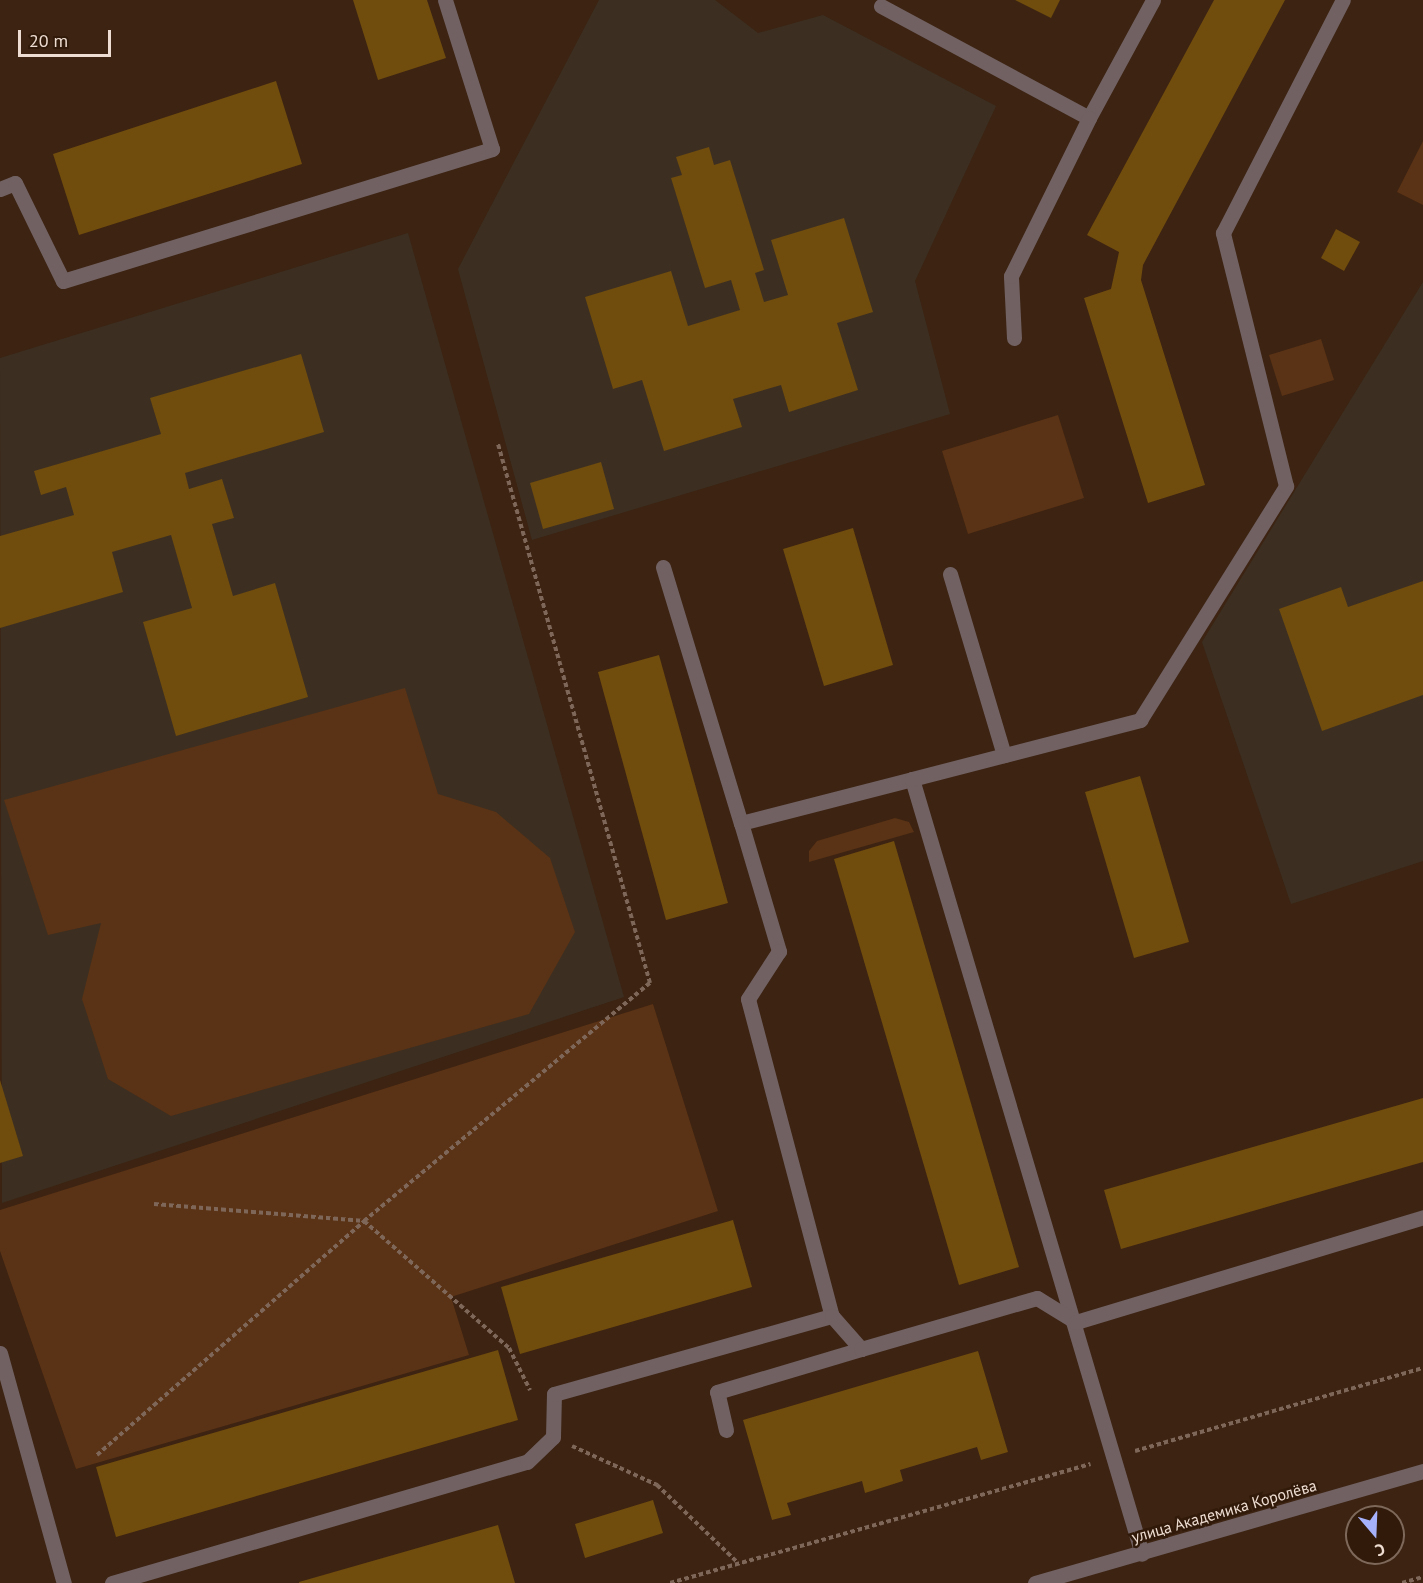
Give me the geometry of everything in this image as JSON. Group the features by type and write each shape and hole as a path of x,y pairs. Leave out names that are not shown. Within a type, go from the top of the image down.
{"street":[{"path":"0,189 15,183 63,280 492,149 445,0"},
{"path":"1014,338 1011,276 1089,118 1153,0"},
{"path":"741,823 1140,720 1286,486 1223,233 1343,0"},
{"path":"880,6 1089,118"},
{"path":"663,567 779,951 748,999 831,1316 861,1348"},
{"path":"950,574 1004,755"},
{"path":"912,779 1076,1322 1142,1554"},
{"path":"726,1430 717,1392 1037,1298 1076,1322 1423,1217"},
{"path":"112,1583 527,1462 553,1437 554,1394 831,1316"},
{"path":"0,1353 64,1583"},
{"name":"улица Академика Королёва","path":"1035,1583 1142,1554 1423,1471"}],"path":[{"path":"97,1455 364,1221 650,983 498,444"},
{"path":"154,1204 364,1221"},
{"path":"670,1583 1423,1368"},
{"path":"1402,1583 1423,1577"}],"shaded area":[{"path":"599,0 715,0 758,33 823,15 996,106 915,281 950,414 532,540 458,269"},
{"path":"1423,141 1423,205 1397,192"},
{"path":"408,233 624,997 2,1203 0,358"},
{"path":"1423,282 1423,861 1291,904 1202,642"},
{"path":"1321,339 1334,380 1282,396 1269,355"},
{"path":"1058,415 1084,498 968,534 942,451"},
{"path":"405,688 438,794 496,812 550,858 575,932 529,1014 171,1116 108,1079 82,999 101,923 48,935 4,800"},
{"path":"895,818 909,822 914,832 809,862 809,851 817,841"},
{"path":"653,1004 718,1211 451,1297 469,1355 76,1469 0,1251 0,1210"}],"building":[{"path":"353,0 427,0 446,58 378,80"},
{"path":"1015,0 1060,0 1051,18"},
{"path":"1214,0 1285,0 1143,265 1141,280 1205,485 1148,503 1084,298 1111,289 1119,252 1087,235"},
{"path":"276,81 302,164 79,235 53,154"},
{"path":"709,147 714,165 730,160 764,270 755,273 764,302 788,295 771,240 844,218 873,312 837,323 858,390 789,412 781,385 733,399 742,427 664,451 642,380 613,389 585,297 671,271 688,326 740,310 731,280 705,288 671,178 682,175 676,157"},
{"path":"1336,229 1360,242 1344,271 1321,258"},
{"path":"301,354 324,432 185,473 189,489 222,479 234,518 212,524 233,596 275,583 308,697 176,736 143,622 192,608 171,535 112,552 123,592 0,628 0,536 74,515 66,487 41,495 34,471 161,434 150,398"},
{"path":"601,462 614,509 543,529 530,483"},
{"path":"853,528 893,665 824,686 783,549"},
{"path":"1423,581 1423,695 1322,731 1279,609 1341,587 1348,607"},
{"path":"659,655 728,903 666,920 598,672"},
{"path":"1140,776 1189,942 1134,958 1085,792"},
{"path":"894,841 1019,1267 959,1285 834,859"},
{"path":"0,1080 23,1156 0,1163"},
{"path":"1423,1098 1423,1162 1121,1249 1104,1190"},
{"path":"733,1220 752,1287 520,1354 501,1287"},
{"path":"498,1350 518,1420 116,1537 96,1467"},
{"path":"978,1351 1008,1452 981,1460 977,1447 900,1470 903,1481 865,1493 862,1481 787,1503 791,1515 772,1520 743,1420"},
{"path":"653,1500 663,1533 585,1558 575,1524"},
{"path":"498,1525 515,1583 299,1583 299,1582"}]}
